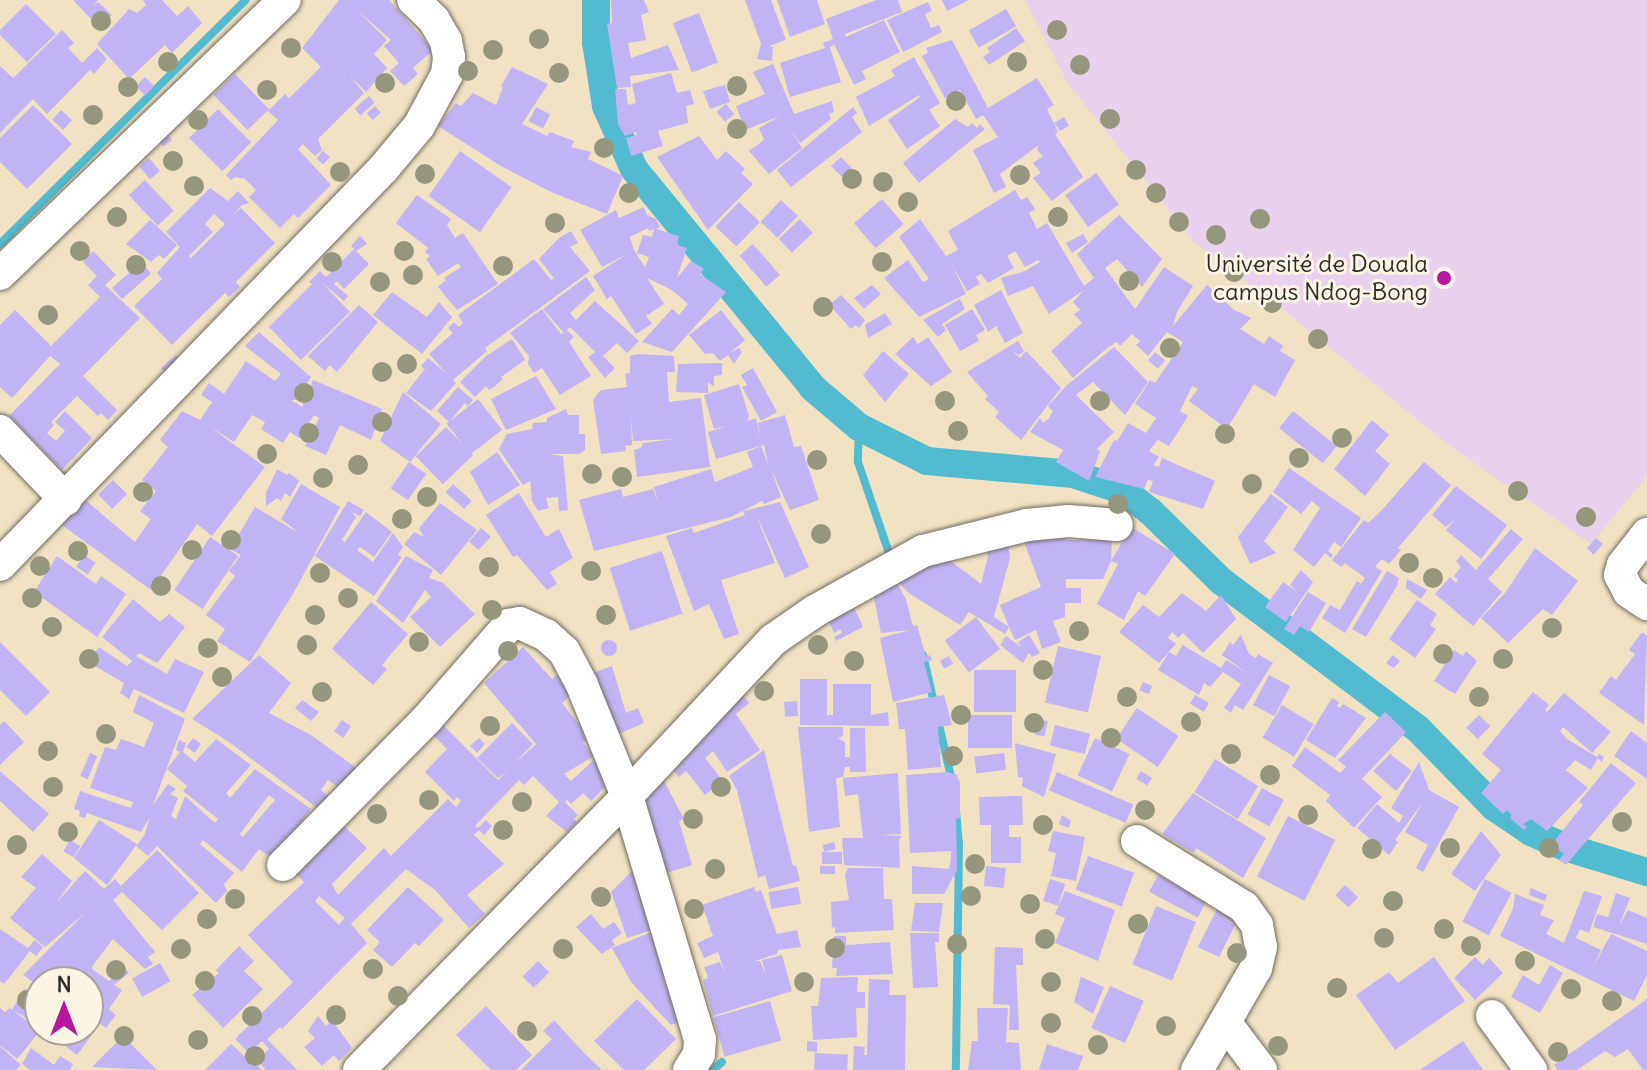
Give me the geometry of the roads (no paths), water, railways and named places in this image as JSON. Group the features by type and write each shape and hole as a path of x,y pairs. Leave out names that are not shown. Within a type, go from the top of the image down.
{"street":[{"path":"0,274 285,0"},
{"path":"0,565 383,169 419,126 447,74 449,57 434,20 413,0"},
{"path":"0,431 66,500"},
{"path":"359,1070 627,796 773,640 908,557 1027,525 1069,521 1117,525"},
{"path":"1647,534 1623,565 1620,575 1629,592 1647,604"},
{"path":"283,865 427,719 509,625 520,623 546,635 564,651 627,796 700,1039 699,1054 689,1070"},
{"path":"1137,841 1244,907 1257,925 1261,947 1256,968 1197,1070"},
{"path":"1492,1016 1531,1070"},
{"path":"1225,1022 1261,1070"}],"waterway":[{"path":"0,244 246,0"},
{"path":"596,0 596,42 606,106 634,169 813,388 859,427 927,461 1073,474 1124,491 1151,512 1221,581 1418,729 1494,807 1531,832 1565,847 1647,872"},
{"path":"859,427 858,462 892,562"},
{"path":"923,655 952,782"},
{"path":"956,811 959,844 956,1070"},
{"path":"713,1070 722,1062"}],"place":[{"name":"Université de Douala campus Ndog-Bong","path":"1444,278"}]}
